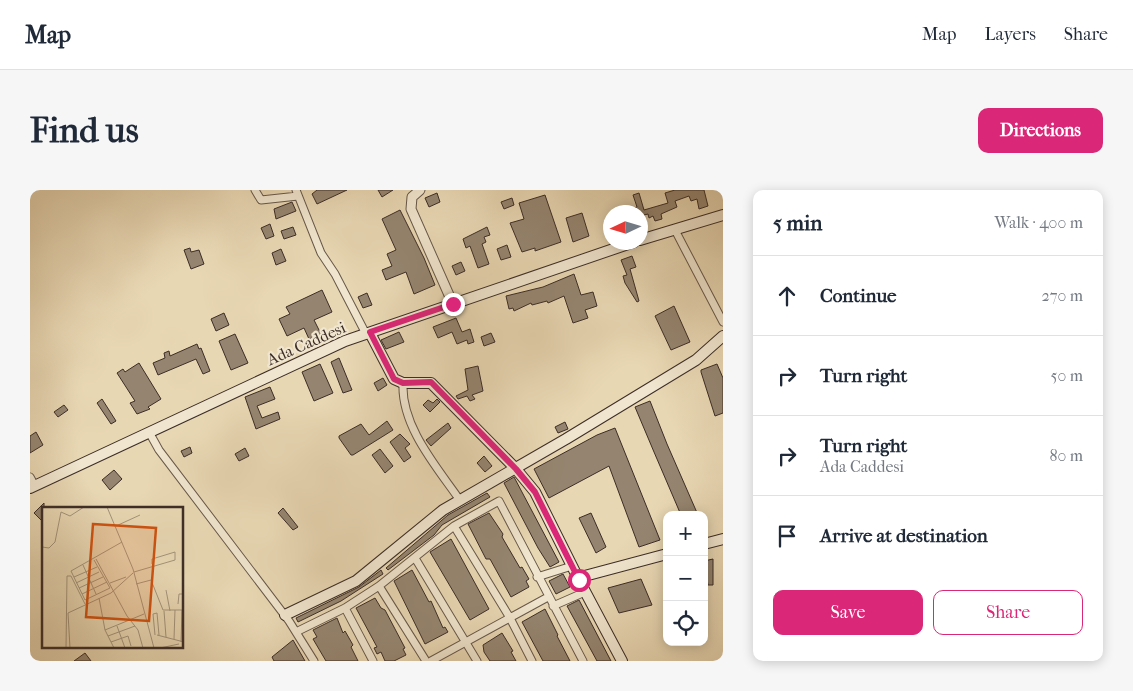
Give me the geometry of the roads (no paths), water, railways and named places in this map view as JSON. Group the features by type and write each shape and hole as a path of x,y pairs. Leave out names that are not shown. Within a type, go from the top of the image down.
{"main road":[{"path":"648,238 723,215"},
{"name":"Ada Caddesi","path":"32,484 345,341 611,250"},
{"path":"368,333 394,379 403,383 431,382 516,469 535,492 577,578 622,661"},
{"path":"285,615 356,581 415,531 459,499 516,469 696,360 723,336"},
{"path":"708,543 723,540"},
{"path":"577,578 663,555"}],"street":[{"path":"255,190 260,200 297,193 321,253 336,274 368,333"},
{"path":"420,190 412,196 411,209 453,304"},
{"path":"675,230 723,322"},
{"path":"403,383 402,398 408,416 426,450 459,499"},
{"path":"149,432 160,450 285,615 314,661"},
{"path":"296,632 345,608 379,586 454,526 499,501 548,598 583,661"},
{"path":"454,526 510,618 532,661"},
{"path":"415,558 477,661"},
{"path":"537,577 572,566"},
{"path":"379,586 426,661"},
{"path":"553,606 585,592"},
{"path":"431,661 548,598"},
{"path":"345,608 372,661"}]}
